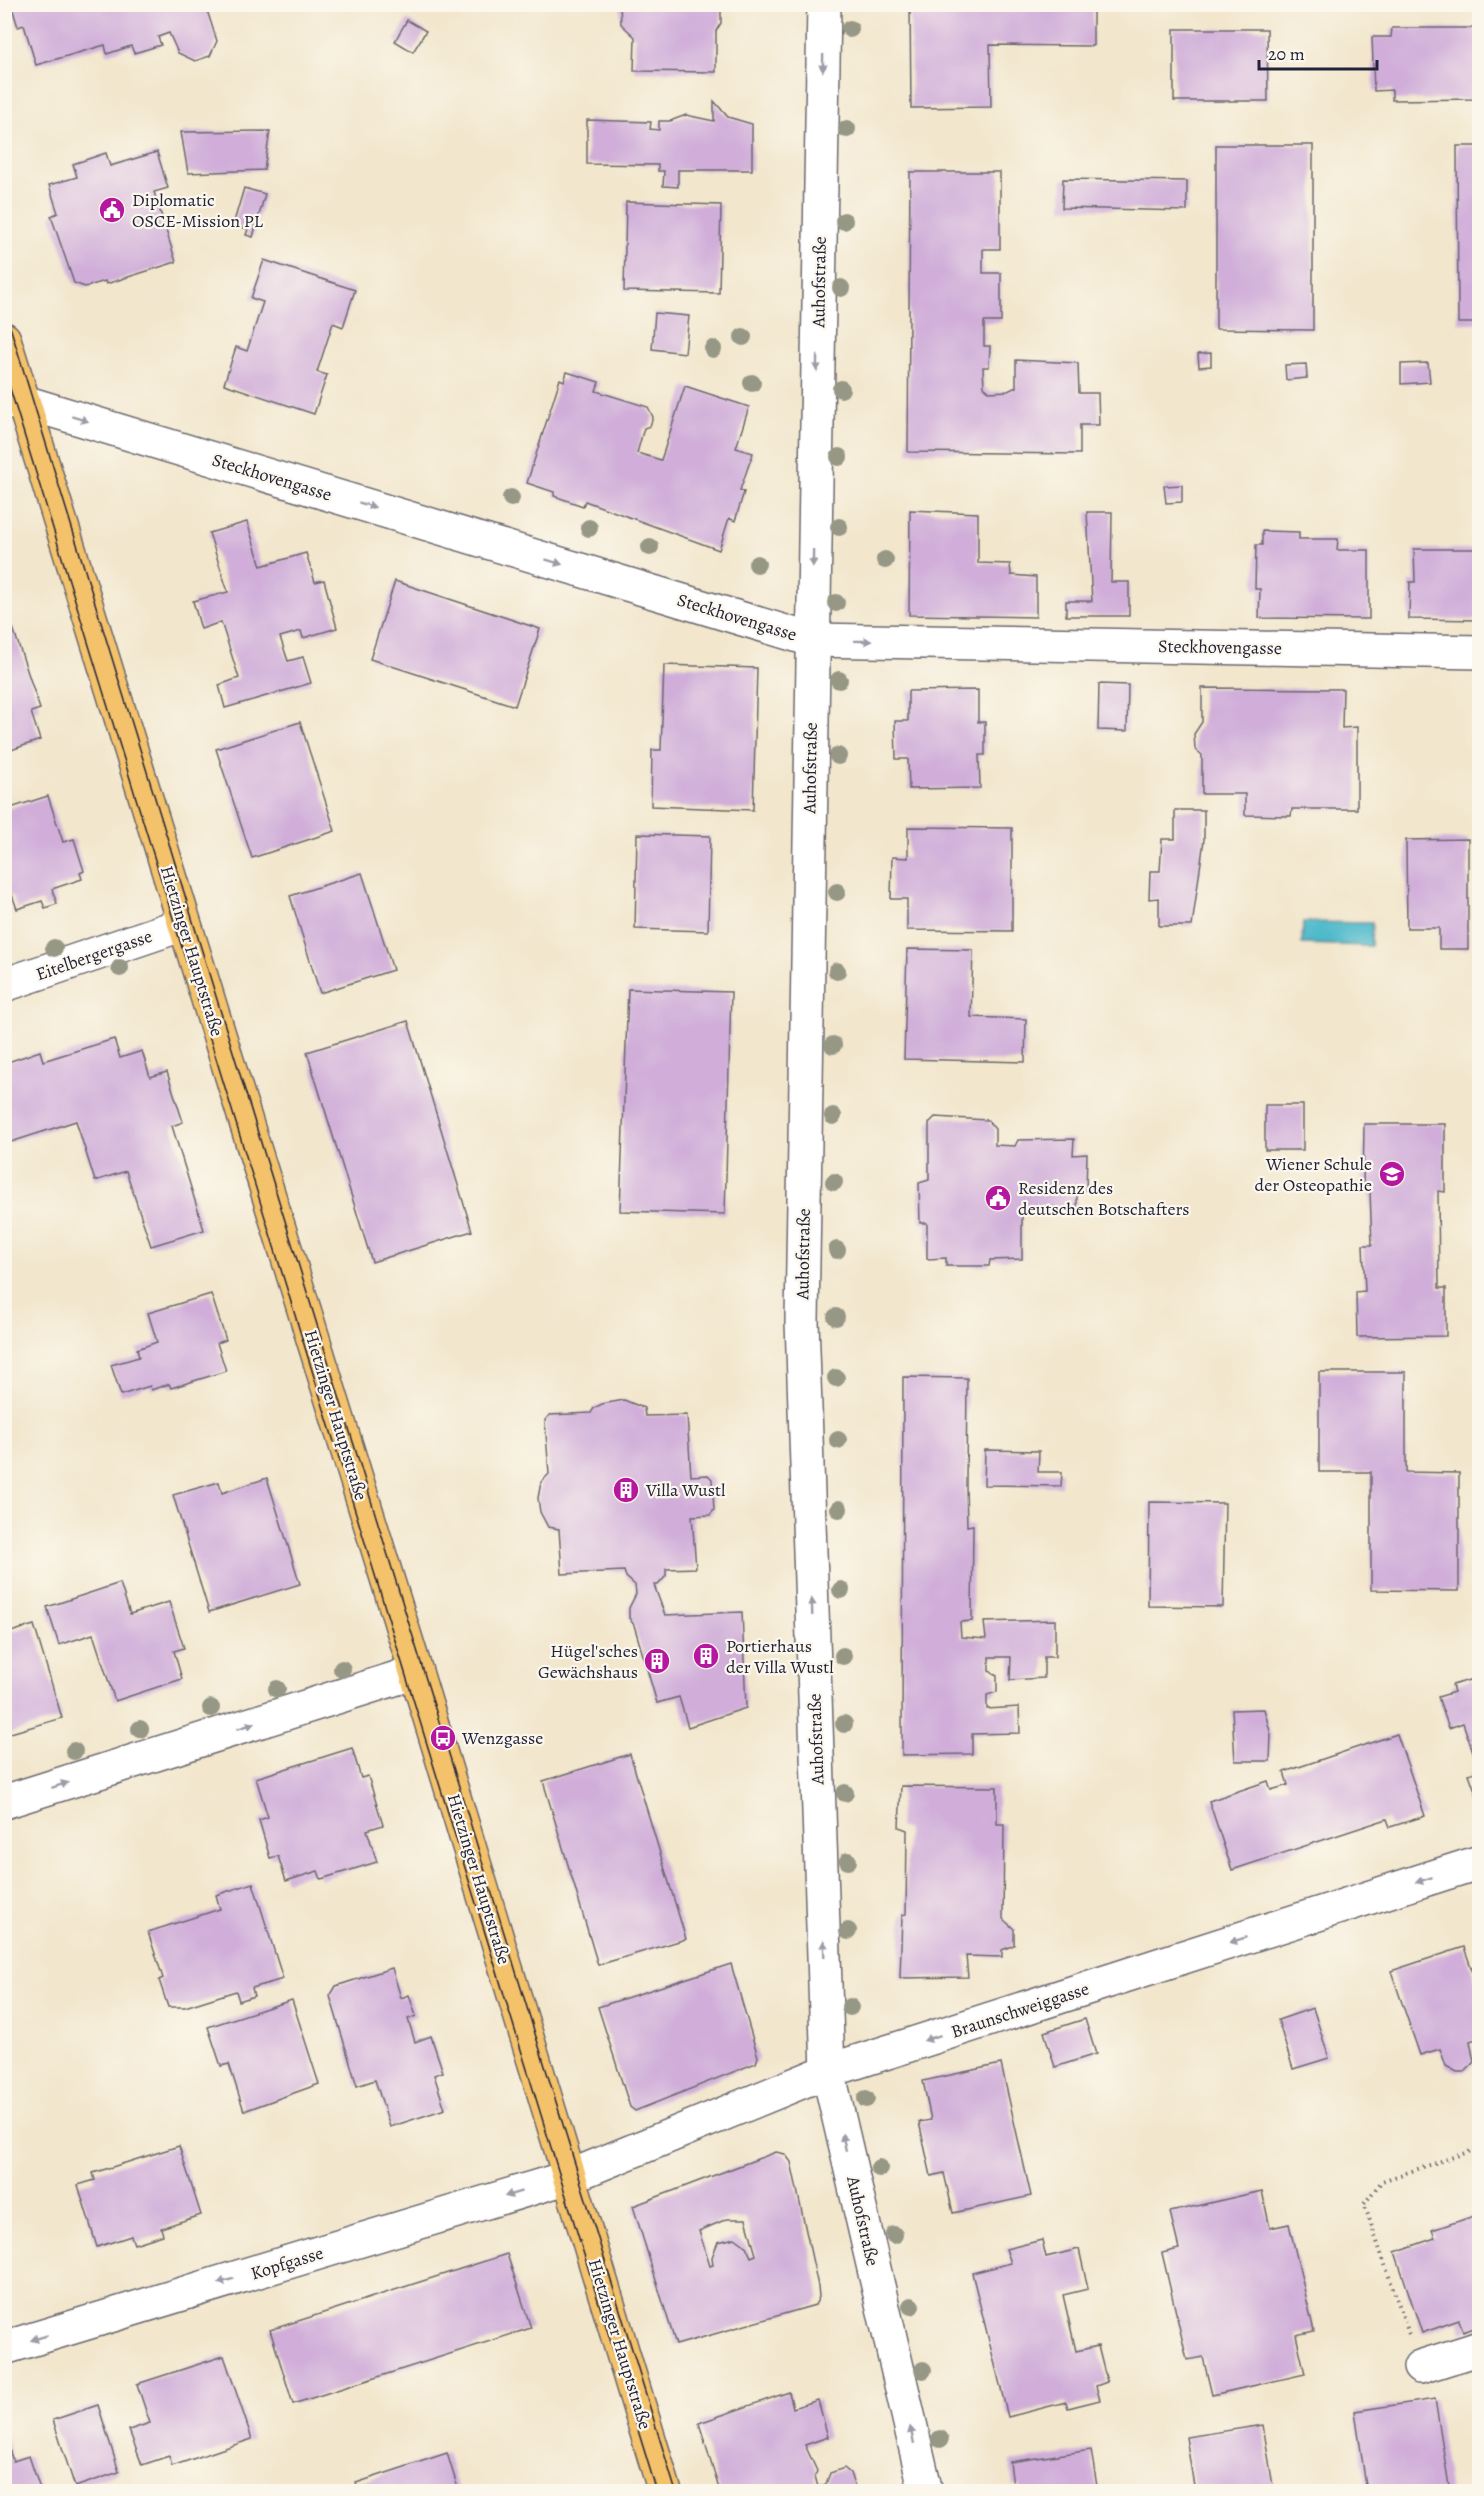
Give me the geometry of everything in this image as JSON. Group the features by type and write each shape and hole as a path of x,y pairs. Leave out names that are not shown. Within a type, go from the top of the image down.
{"main road":[{"name":"Hietzinger Hauptstraße","path":"4,339 14,402 184,924 416,1672 665,2492"}],"street":[{"name":"Auhofstraße","path":"824,4 802,1321 828,2071 926,2492"},
{"name":"Steckhovengasse","path":"14,402 812,640 1479,652"},
{"name":"Eitelbergergasse","path":"4,985 184,924"},
{"path":"4,1802 416,1672"},
{"name":"Braunschweiggasse","path":"569,2177 828,2071 1479,1862"},
{"name":"Kopfgasse","path":"4,2348 569,2177"},
{"path":"1420,2367 1479,2348"}],"path":[{"path":"1420,2367 1364,2204 1382,2181 1479,2148"}],"water":[{"path":"1303,922 1372,923 1371,946 1302,944"}],"building":[{"path":"11,4 205,4 217,41 210,56 195,61 178,53 169,33 158,37 161,45 134,53 131,46 107,54 105,45 36,65 24,25 18,27"},
{"path":"620,4 721,4 721,23 716,31 716,72 634,71 635,37 621,24"},
{"path":"910,4 1093,10 1093,46 990,45 991,107 911,108"},
{"path":"407,20 426,31 413,52 395,41"},
{"path":"1392,28 1480,28 1480,99 1392,100 1392,90 1374,91 1372,37 1391,37"},
{"path":"1174,29 1267,29 1268,101 1174,101"},
{"path":"714,101 728,117 752,124 752,170 678,170 678,187 663,186 664,171 658,171 658,165 587,164 587,120 651,122 650,129 659,130 659,121 670,121 686,115 714,121"},
{"path":"270,131 264,170 188,173 181,132"},
{"path":"1216,145 1313,145 1313,330 1216,329"},
{"path":"1457,146 1480,146 1480,323 1458,323"},
{"path":"157,152 168,188 154,192 176,262 106,284 105,281 85,287 74,283 51,216 58,213 49,185 77,177 73,164 106,153 110,166"},
{"path":"910,172 1000,172 1000,249 983,249 983,273 1001,273 1001,322 984,322 984,346 990,346 989,367 983,367 984,387 990,392 1008,391 1016,387 1016,360 1078,363 1079,393 1098,393 1099,425 1080,425 1080,454 908,452"},
{"path":"1063,179 1187,181 1187,211 1062,208"},
{"path":"244,188 265,194 253,237 246,235 248,229 233,225"},
{"path":"626,202 721,205 719,293 624,291"},
{"path":"264,260 355,290 343,327 333,323 317,372 327,375 314,414 224,384 236,347 247,351 263,302 251,298"},
{"path":"655,313 689,316 685,353 652,349"},
{"path":"1211,353 1211,366 1199,367 1198,354"},
{"path":"1428,363 1430,382 1401,384 1401,364"},
{"path":"1306,364 1307,378 1286,380 1285,365"},
{"path":"567,372 599,382 596,391 648,407 653,417 650,426 644,428 637,453 661,460 685,386 749,407 736,448 753,453 740,490 744,492 735,521 729,518 719,550 585,501 583,506 554,496 554,492 527,483 560,379 564,381"},
{"path":"1182,485 1182,502 1166,503 1164,486"},
{"path":"910,510 978,513 978,563 1010,564 1011,575 1036,577 1036,617 909,615"},
{"path":"1087,512 1112,512 1111,582 1129,582 1129,616 1066,616 1066,601 1092,601"},
{"path":"247,522 261,566 306,553 315,582 324,580 337,628 303,638 301,631 280,637 288,661 303,657 311,683 225,708 219,685 239,678 221,622 201,629 193,601 228,592 209,533"},
{"path":"1262,531 1299,532 1299,539 1338,539 1337,550 1369,550 1369,619 1259,618 1260,589 1255,589 1256,545 1262,545"},
{"path":"1414,549 1480,549 1480,620 1409,619 1410,582 1415,582"},
{"path":"395,581 540,629 515,706 370,659"},
{"path":"13,628 40,709 31,712 40,740 11,750 10,747 4,748 4,631"},
{"path":"664,665 757,668 753,810 651,806 652,750 661,750"},
{"path":"1099,684 1128,685 1127,731 1098,730"},
{"path":"1202,688 1343,689 1342,728 1357,727 1357,809 1292,809 1291,816 1245,815 1245,794 1202,794 1202,755 1195,749 1194,734 1202,722"},
{"path":"978,690 978,722 985,722 985,755 979,755 980,788 909,789 908,759 896,759 895,721 908,721 908,691"},
{"path":"300,722 335,831 252,858 216,749"},
{"path":"48,796 63,842 74,839 84,871 80,873 82,879 52,889 57,904 45,908 42,901 17,909 12,895 7,897 4,888 4,810"},
{"path":"1175,810 1204,810 1204,840 1192,926 1159,926 1159,898 1149,899 1150,871 1160,871 1162,839 1175,839"},
{"path":"908,827 1012,828 1012,931 907,930 907,899 891,899 892,857 908,858"},
{"path":"637,834 710,836 708,931 635,929"},
{"path":"1468,839 1468,949 1439,949 1439,928 1407,928 1406,840"},
{"path":"362,873 393,970 320,993 290,896"},
{"path":"907,949 973,950 971,1017 1026,1019 1025,1062 904,1059"},
{"path":"628,989 731,992 725,1214 620,1211"},
{"path":"408,1021 472,1231 372,1262 307,1052"},
{"path":"114,1039 120,1058 142,1051 150,1077 167,1072 183,1122 172,1126 204,1230 151,1246 126,1171 95,1181 76,1121 5,1144 5,1063 40,1051 43,1061"},
{"path":"1265,1105 1303,1105 1303,1150 1265,1150"},
{"name":"Residenz des deutschen Botschafters","path":"935,1117 987,1120 995,1129 995,1145 1015,1146 1018,1140 1074,1139 1073,1155 1087,1154 1086,1190 1077,1190 1077,1210 1054,1211 1054,1207 1022,1208 1022,1259 990,1260 989,1266 946,1266 946,1258 927,1259 927,1223 920,1223 919,1183 929,1180 929,1123"},
{"path":"1364,1124 1445,1124 1445,1192 1438,1191 1439,1288 1446,1288 1446,1336 1357,1337 1356,1292 1365,1291 1363,1245 1372,1245 1370,1191 1363,1191"},
{"path":"211,1294 226,1340 217,1343 226,1371 171,1388 169,1384 151,1390 150,1386 121,1395 111,1365 139,1357 137,1349 157,1342 148,1313"},
{"path":"1319,1372 1406,1372 1406,1472 1459,1473 1459,1591 1371,1590 1371,1472 1319,1472"},
{"path":"903,1377 967,1378 966,1485 967,1526 973,1525 972,1621 960,1622 961,1637 986,1639 984,1622 1055,1620 1055,1657 1044,1657 1044,1678 1010,1680 1011,1657 989,1657 989,1671 997,1675 997,1692 987,1695 987,1709 1019,1707 1020,1733 972,1734 972,1754 902,1755"},
{"name":"Villa Wustl","path":"624,1400 644,1408 645,1416 687,1415 691,1476 708,1475 712,1479 714,1510 710,1515 692,1516 696,1568 666,1569 666,1576 658,1585 654,1585 665,1615 742,1612 746,1708 688,1727 679,1697 657,1703 634,1625 629,1618 629,1608 636,1594 635,1585 626,1577 624,1571 562,1574 559,1529 548,1527 540,1512 538,1498 541,1482 549,1474 545,1420 550,1415 591,1413 594,1408 602,1404"},
{"path":"985,1450 1039,1451 1038,1472 1062,1472 1061,1486 984,1485"},
{"path":"267,1478 300,1584 209,1612 173,1495 219,1482 222,1493"},
{"path":"1149,1502 1225,1503 1223,1607 1148,1606"},
{"path":"120,1583 130,1614 169,1602 184,1648 174,1651 182,1679 115,1701 93,1634 59,1645 47,1607"},
{"path":"34,1625 62,1718 4,1735 4,1634"},
{"path":"1480,1677 1479,1769 1463,1723 1449,1728 1438,1697 1454,1692 1452,1685"},
{"path":"1264,1709 1271,1735 1270,1761 1235,1761 1232,1710"},
{"path":"1397,1734 1425,1816 1390,1827 1387,1819 1232,1870 1209,1801 1268,1781 1271,1790 1288,1785 1284,1772"},
{"path":"352,1748 361,1778 368,1776 383,1825 367,1830 377,1862 321,1879 318,1871 286,1881 278,1856 270,1858 259,1820 268,1817 256,1778"},
{"path":"630,1754 686,1939 598,1965 543,1781"},
{"path":"1480,1770 1480,1802 1479,1802 1469,1774"},
{"path":"901,1786 997,1787 997,1824 1004,1824 1003,1919 1014,1929 1014,1945 1002,1950 1002,1957 966,1956 968,1977 900,1978 902,1915 906,1914 907,1830 899,1827"},
{"path":"253,1883 283,1979 252,1988 254,1996 239,2001 236,1991 185,2007 168,2007 159,1980 163,1978 148,1932 220,1909 216,1895"},
{"path":"1464,1947 1480,1993 1480,2038 1470,2041 1474,2062 1464,2072 1457,2072 1446,2066 1440,2049 1420,2055 1391,1971"},
{"path":"731,1964 758,2057 756,2063 635,2111 630,2107 598,2007"},
{"path":"392,1968 401,1998 409,1995 416,2016 408,2019 415,2042 431,2036 443,2072 434,2075 445,2109 390,2127 375,2080 357,2086 330,1996 336,1986"},
{"path":"292,2000 319,2084 244,2111 229,2064 221,2066 208,2027"},
{"path":"1313,2008 1329,2058 1293,2069 1278,2020"},
{"path":"1085,2019 1096,2054 1055,2067 1044,2032"},
{"path":"1001,2064 1031,2196 953,2213 944,2173 931,2176 919,2122 931,2120 923,2081"},
{"path":"179,2146 201,2215 161,2228 163,2235 134,2244 131,2236 97,2247 78,2185 95,2180 93,2173"},
{"path":"776,2152 785,2154 791,2162 818,2286 819,2297 815,2305 676,2345 633,2206","holes":["727,2219 746,2219 756,2255 751,2257 746,2246 735,2238 718,2242 712,2257 713,2265 710,2266 699,2231"]},
{"path":"1262,2191 1270,2228 1289,2224 1314,2331 1296,2335 1305,2374 1212,2395 1203,2357 1187,2360 1162,2253 1179,2249 1170,2212"},
{"path":"1480,2214 1480,2326 1463,2332 1459,2320 1422,2333 1395,2252 1435,2238 1432,2230"},
{"path":"1042,2240 1046,2257 1079,2249 1088,2289 1063,2295 1076,2351 1098,2346 1107,2382 1096,2386 1100,2400 1068,2408 1066,2402 1008,2417 972,2273 1011,2263 1006,2249"},
{"path":"507,2254 531,2328 293,2404 270,2330"},
{"path":"224,2356 252,2439 172,2466 169,2456 142,2465 129,2430 150,2423 137,2384"},
{"path":"789,2392 793,2408 818,2400 828,2437 805,2445 817,2471 815,2476 818,2487 826,2484 830,2473 844,2468 850,2473 855,2488 852,2492 720,2492 699,2423"},
{"path":"1435,2399 1450,2492 1367,2492 1355,2411"},
{"path":"98,2405 119,2472 75,2487 53,2420"},
{"path":"1263,2425 1274,2492 1195,2492 1186,2437"},
{"path":"4,2434 13,2461 29,2456 41,2492 4,2492"},
{"path":"1091,2450 1098,2492 1020,2492 1019,2486 1013,2486 1010,2462"},
{"path":"447,2453 459,2492 359,2492 356,2483"}],"tram line":[{"path":"4,307 676,2492"},
{"path":"4,369 657,2492"}],"place":[{"name":"Diplomatic OSCE-Mission PL","path":"112,210"},
{"name":"Wiener Schule der Osteopathie","path":"1392,1174"},
{"name":"Residenz des deutschen Botschafters","path":"998,1198"},
{"name":"Villa Wustl","path":"626,1490"},
{"name":"Portierhaus der Villa Wustl","path":"706,1656"},
{"name":"Hügel'sches Gewächshaus","path":"657,1661"},
{"name":"Wenzgasse","path":"443,1738"}]}
